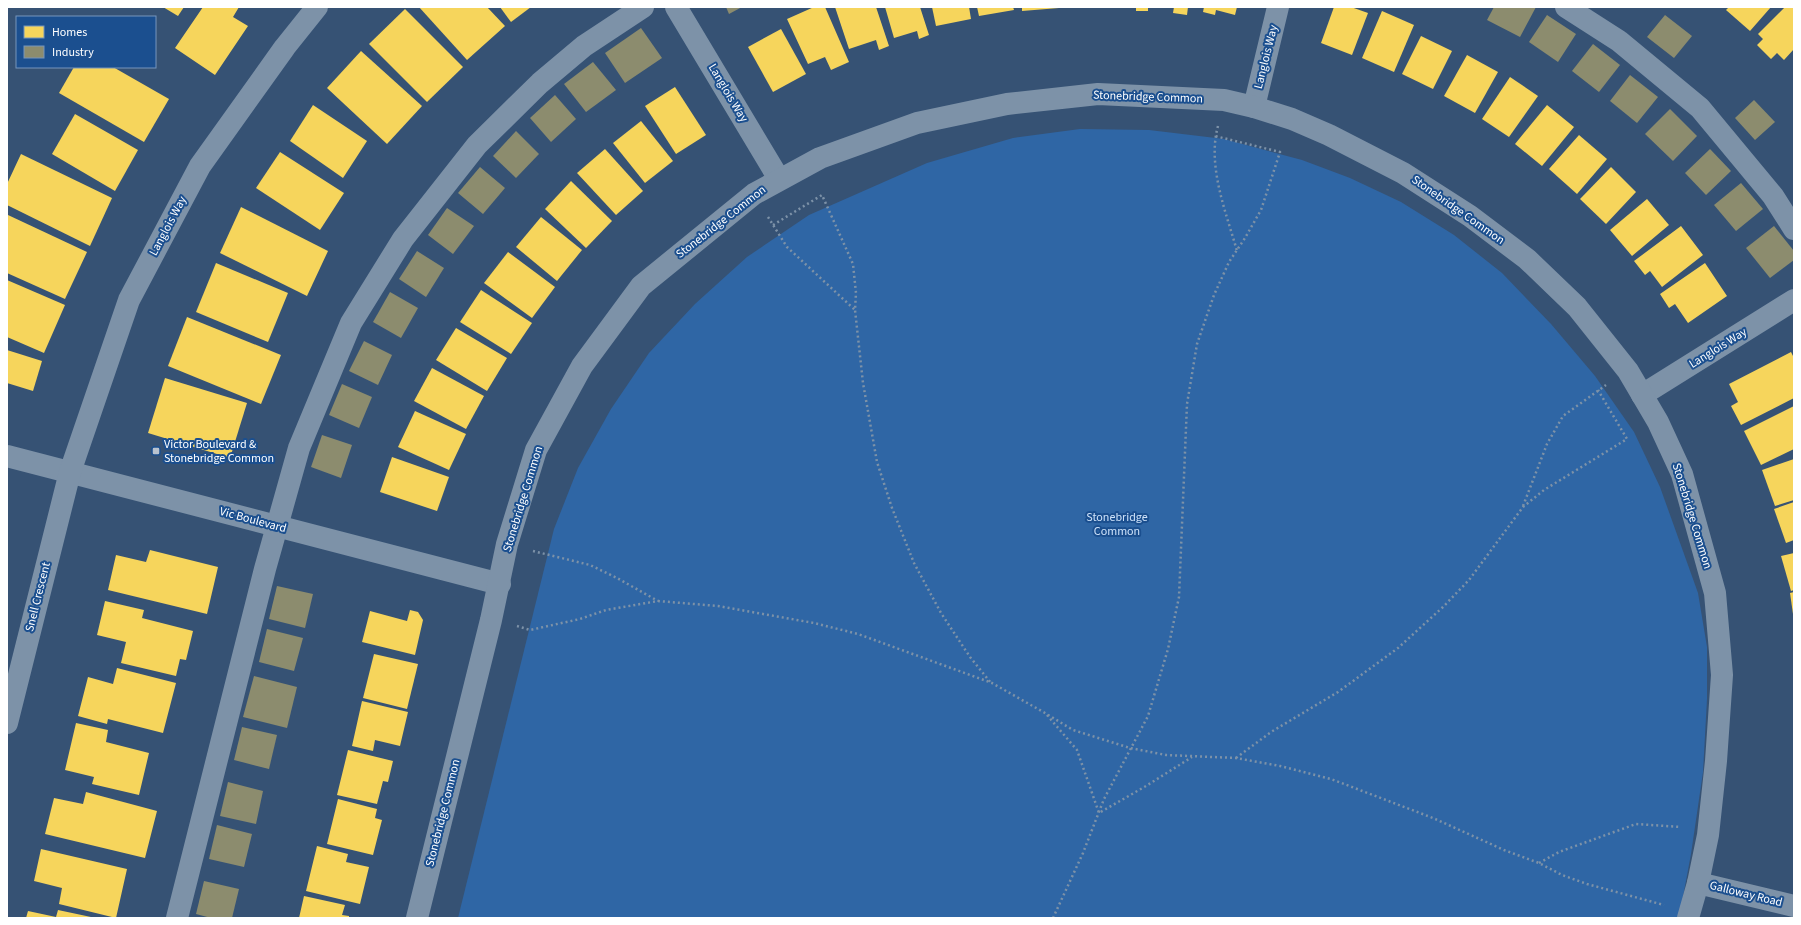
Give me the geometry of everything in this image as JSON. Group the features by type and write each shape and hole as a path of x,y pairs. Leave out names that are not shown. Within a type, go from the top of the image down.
{"street":[{"name":"Langlois Way","path":"70,472 128,300 200,166 285,47 317,7"},
{"path":"177,918 265,569 299,448 351,323 403,239 477,145 540,83 584,46 643,7"},
{"name":"Langlois Way","path":"676,7 779,179"},
{"name":"Langlois Way","path":"1254,107 1278,7"},
{"path":"1566,7 1619,41 1700,108 1772,196 1794,229"},
{"name":"Stonebridge Common","path":"417,918 500,584 507,544 536,450 582,366 641,286 754,194 820,158 917,123 1007,104 1098,94 1224,100 1254,107 1292,119 1329,135 1403,173 1470,216 1527,259 1576,307 1628,371 1658,422 1682,474 1715,593 1722,675 1716,761 1708,835 1698,883 1688,917"},
{"name":"Langlois Way","path":"1642,395 1794,300"},
{"name":"Vic Boulevard","path":"7,456 500,584"},
{"name":"Snell Crescent","path":"7,723 70,472"},
{"name":"Galloway Road","path":"1698,883 1794,906"}],"path":[{"path":"1224,100 1215,136 1215,166 1217,182 1237,251"},
{"path":"1053,918 1083,853 1099,812 1130,748 1148,716 1168,649 1179,597 1187,404 1197,344 1214,295 1229,262 1261,210 1280,152 1215,136"},
{"path":"754,194 773,226 788,246 855,310"},
{"path":"773,226 822,195 853,264 856,293 855,310 863,383 877,462 892,508 914,563 941,613 970,657 992,684"},
{"path":"1523,507 1547,444 1564,416 1598,390 1628,371"},
{"path":"1236,758 1271,732 1338,692 1398,648 1443,607 1469,580 1523,507 1544,490 1627,439 1598,390"},
{"path":"507,544 590,565 617,578 658,602"},
{"path":"491,620 530,630 580,619 606,610 658,602 718,606 814,623 858,634 992,684 1073,730 1130,748 1166,755 1236,758 1280,766 1331,779 1433,818 1504,850 1539,863 1562,875 1587,884 1664,904 1688,917"},
{"path":"1045,713 1077,750 1099,812"},
{"path":"1099,812 1146,786 1192,756"},
{"path":"1539,863 1559,852 1636,824 1680,827 1708,835"}],"green space":[{"name":"Stonebridge Common","path":"1080,129 1149,130 1224,139 1302,160 1350,178 1401,202 1454,235 1502,273 1551,324 1595,376 1634,432 1660,487 1698,593 1707,647 1707,699 1703,772 1691,854 1679,918 458,918 554,529 578,468 611,409 649,353 695,304 747,257 809,215 927,163 1013,138"}],"building: Homes":[{"path":"163,7 184,7 178,16"},
{"path":"203,7 239,7 233,17 248,26 215,75 175,48"},
{"path":"419,7 487,7 505,26 467,60"},
{"path":"500,7 531,7 511,22"},
{"path":"814,7 825,7 849,62 831,70 825,57 808,64 787,19"},
{"path":"835,7 876,7 889,46 879,50 876,40 849,49"},
{"path":"885,7 920,7 929,35 919,39 917,31 894,38"},
{"path":"932,7 969,7 971,19 936,26"},
{"path":"977,7 1013,7 1014,10 979,16"},
{"path":"1022,7 1059,7 1059,8 1022,11"},
{"path":"1136,7 1148,7 1148,11 1136,11"},
{"path":"1174,7 1188,7 1187,15 1173,13"},
{"path":"1204,7 1237,7 1235,15 1216,10 1215,15 1203,12"},
{"path":"1334,7 1351,7 1368,13 1352,55 1321,43"},
{"path":"1729,7 1771,7 1750,31 1726,10"},
{"path":"1785,7 1794,7 1794,49 1784,60 1777,53 1771,59 1757,45 1763,39 1758,34"},
{"path":"405,9 463,67 427,102 369,44"},
{"path":"1382,11 1414,25 1394,72 1362,58"},
{"path":"781,29 806,74 773,92 748,47"},
{"path":"1421,36 1452,51 1433,89 1402,74"},
{"path":"361,51 422,106 387,144 327,88"},
{"path":"1467,55 1498,72 1475,113 1444,96"},
{"path":"73,68 115,68 169,99 144,142 59,93"},
{"path":"1510,77 1538,96 1509,137 1482,119"},
{"path":"675,87 706,135 676,154 645,106"},
{"path":"313,105 367,141 343,178 290,141"},
{"path":"1547,105 1574,127 1542,166 1515,144"},
{"path":"75,114 138,150 115,191 52,154"},
{"path":"641,121 673,161 645,183 613,143"},
{"path":"1579,135 1607,159 1577,194 1549,169"},
{"path":"605,149 643,191 616,215 577,173"},
{"path":"280,152 344,193 320,230 256,188"},
{"path":"21,154 112,198 90,246 7,205 7,184"},
{"path":"1611,167 1636,192 1606,224 1580,199"},
{"path":"571,181 612,221 586,248 545,209"},
{"path":"1647,199 1669,225 1632,256 1610,230"},
{"path":"241,207 328,251 307,296 220,253"},
{"path":"8,215 87,252 65,299 7,273"},
{"path":"541,217 582,250 557,281 516,247"},
{"path":"1681,226 1703,255 1662,287 1650,271 1645,275 1634,261"},
{"path":"508,252 555,287 532,318 484,283"},
{"path":"216,263 288,293 268,342 196,312"},
{"path":"1705,263 1727,296 1688,323 1675,304 1669,308 1660,294"},
{"path":"7,280 65,305 44,353 7,337"},
{"path":"481,290 532,323 511,354 460,322"},
{"path":"187,317 281,355 261,404 168,366"},
{"path":"456,328 507,358 487,391 436,360"},
{"path":"7,350 42,361 33,391 7,383"},
{"path":"1791,352 1794,358 1794,398 1741,425 1731,406 1738,402 1729,384"},
{"path":"432,368 484,396 466,429 414,401"},
{"path":"165,378 247,403 230,458 148,433"},
{"path":"1794,406 1794,449 1761,465 1744,431"},
{"path":"415,411 466,434 449,470 398,447"},
{"path":"392,457 449,477 437,511 380,492"},
{"path":"1794,459 1794,500 1775,506 1762,470"},
{"path":"1794,502 1794,540 1786,543 1774,509"},
{"path":"150,550 218,567 207,614 108,590 116,555 146,562"},
{"path":"1794,553 1794,590 1791,591 1781,556"},
{"path":"1794,592 1794,614 1793,614 1790,593"},
{"path":"105,601 144,610 142,618 193,631 186,660 180,659 176,676 121,663 126,642 97,635"},
{"path":"410,610 418,612 423,620 415,655 362,642 370,611 407,621"},
{"path":"374,654 418,664 407,709 363,698"},
{"path":"117,668 176,683 163,733 108,719 107,724 78,716 88,677 113,684"},
{"path":"362,701 408,712 400,746 375,740 373,751 352,746"},
{"path":"76,723 108,730 106,742 149,753 139,795 92,784 94,777 65,770"},
{"path":"348,750 393,761 388,782 383,781 377,804 337,795"},
{"path":"86,792 157,811 145,858 45,834 54,798 83,804"},
{"path":"338,799 377,809 375,818 382,820 373,855 327,844"},
{"path":"317,846 348,854 346,862 369,867 360,904 306,891"},
{"path":"41,849 127,869 116,918 59,904 62,888 34,881"},
{"path":"304,896 345,905 342,915 349,916 349,918 299,918"},
{"path":"58,910 91,918 26,918 28,911 56,917"}],"building: Industry":[{"path":"726,7 742,7 729,14"},
{"path":"1494,7 1536,7 1520,37 1487,20"},
{"path":"1547,15 1576,34 1558,62 1529,42"},
{"path":"1665,15 1692,36 1674,58 1647,37"},
{"path":"641,28 662,58 625,83 605,53"},
{"path":"1593,44 1620,65 1599,92 1572,71"},
{"path":"593,62 616,90 586,112 564,84"},
{"path":"1630,75 1658,97 1637,123 1610,101"},
{"path":"555,95 576,119 551,142 530,118"},
{"path":"1754,100 1775,122 1755,140 1735,118"},
{"path":"1670,109 1697,136 1673,161 1645,134"},
{"path":"516,131 539,154 516,178 493,156"},
{"path":"1710,149 1731,171 1706,195 1685,173"},
{"path":"480,167 505,188 483,214 458,193"},
{"path":"1741,183 1763,209 1736,231 1714,205"},
{"path":"447,208 474,226 453,254 428,235"},
{"path":"1774,226 1794,251 1794,260 1770,278 1746,248"},
{"path":"417,251 444,268 426,297 399,279"},
{"path":"390,292 418,308 401,338 373,322"},
{"path":"364,341 392,355 378,385 349,371"},
{"path":"342,384 372,397 359,428 329,415"},
{"path":"322,435 352,445 341,478 311,467"},
{"path":"277,586 313,594 305,628 269,619"},
{"path":"267,629 303,638 294,671 259,662"},
{"path":"254,676 297,687 287,728 243,717"},
{"path":"242,727 277,735 269,769 234,760"},
{"path":"228,782 263,791 256,824 220,816"},
{"path":"217,825 252,834 244,867 209,859"},
{"path":"204,881 239,889 232,918 211,918 196,914"}],"place":[{"name":"Victor Boulevard & Stonebridge Common","path":"156,451"}]}
